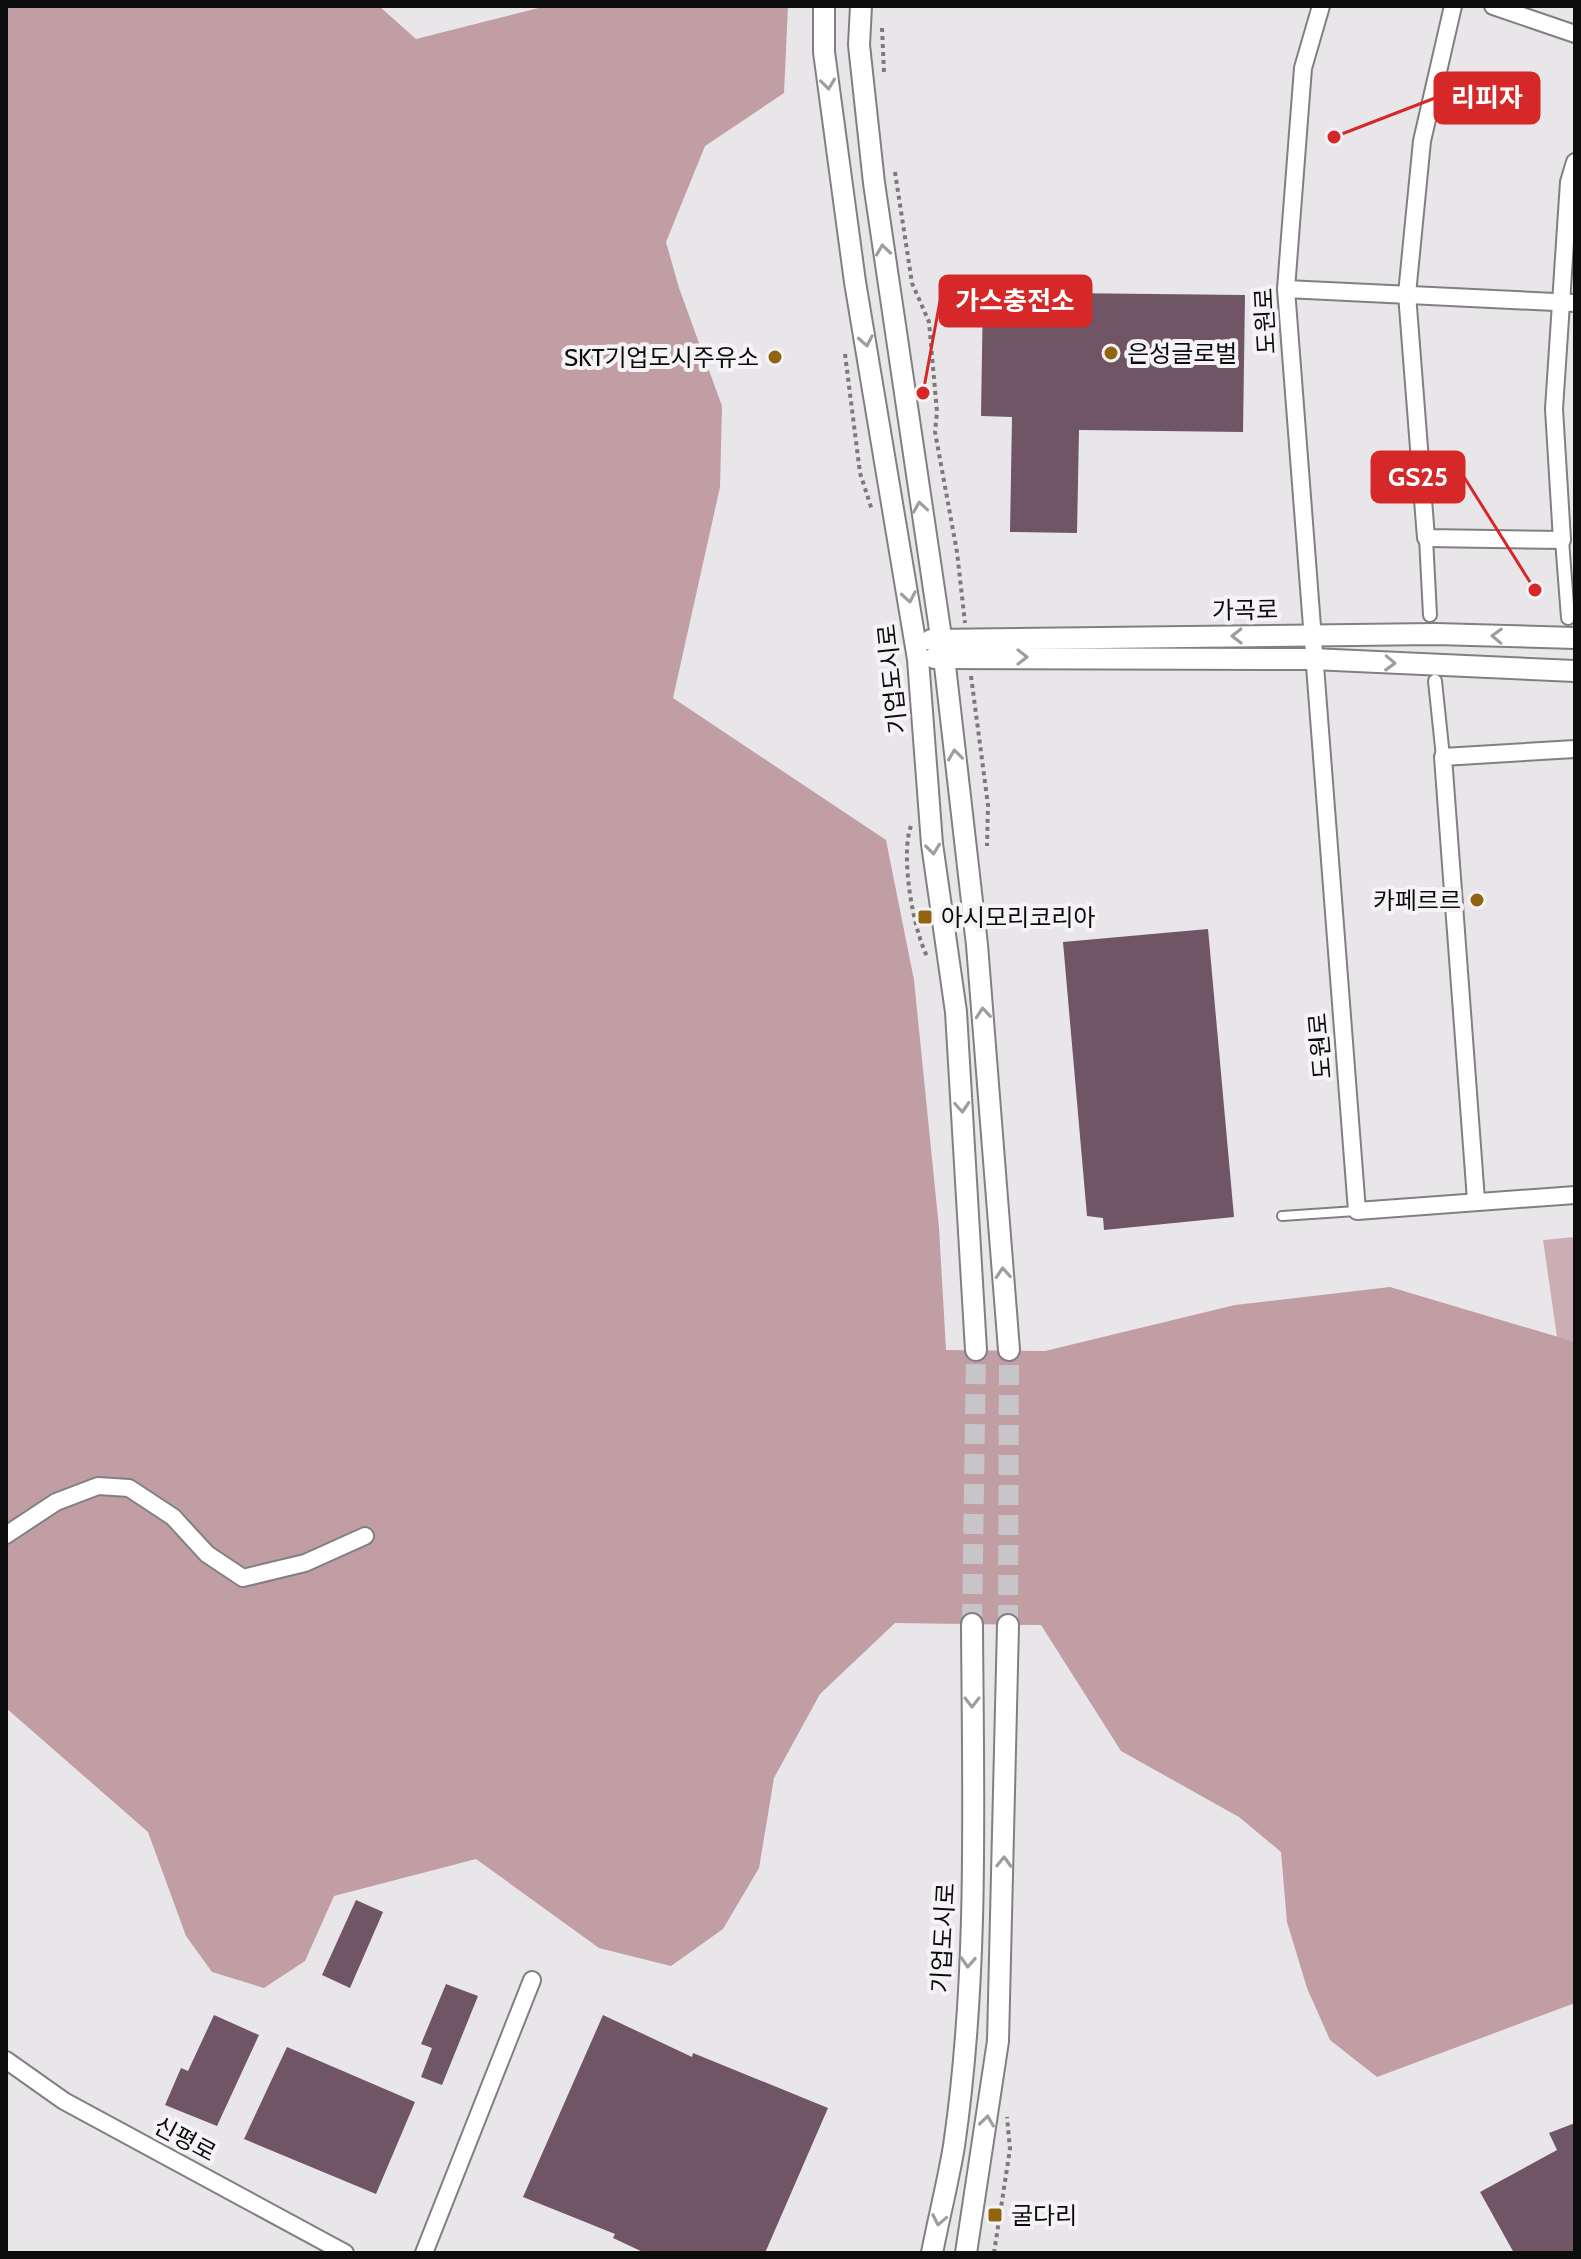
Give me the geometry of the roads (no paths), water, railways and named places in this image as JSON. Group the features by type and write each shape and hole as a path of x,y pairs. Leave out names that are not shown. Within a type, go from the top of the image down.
{"street":[{"name":"기업도시로","path":"824,6 824,52 855,282 917,650 932,844 956,1012 976,1350"},
{"path":"861,6 859,45 874,183 901,387 943,648 977,945 1009,1350"},
{"name":"도원로","path":"1321,6 1303,68 1286,289 1312,659 1357,1211"},
{"path":"1430,615 1407,294 1422,141 1453,6"},
{"path":"1493,6 1575,34"},
{"path":"1572,628 1562,540 1554,409 1567,302 1569,182 1575,162"},
{"path":"1286,289 1567,302"},
{"path":"1426,538 1562,540"},
{"name":"가곡로","path":"917,650 1572,628"},
{"name":"가곡로","path":"943,648 1312,659 1575,671"},
{"path":"1435,681 1476,1200"},
{"path":"1443,757 1575,749"},
{"path":"1357,1211 1575,1195"},
{"path":"6,1535 56,1502 98,1486 129,1488 173,1517 207,1554 243,1578 305,1563 365,1536"},
{"name":"기업도시로","path":"932,2253 954,2146 965,2039 973,1864 972,1624"},
{"path":"966,2253 998,2041 1008,1625"},
{"path":"424,2253 532,1980"},
{"name":"신평로","path":"6,2060 64,2101 345,2253"}],"lane":[{"path":"1282,1216 1357,1211"}],"tunnel":[{"path":"972,1624 976,1350"},
{"path":"1008,1625 1009,1350"}],"place":[{"name":"리피자","path":"1334,137"},
{"name":"은성글로벌","path":"1111,353"},
{"name":"SKT기업도시주유소","path":"775,357"},
{"name":"가스충전소","path":"923,393"},
{"name":"GS25","path":"1535,590"},
{"name":"카페르르","path":"1477,900"},
{"name":"아시모리코리아","path":"925,917"},
{"name":"굴다리","path":"995,2215"}]}
